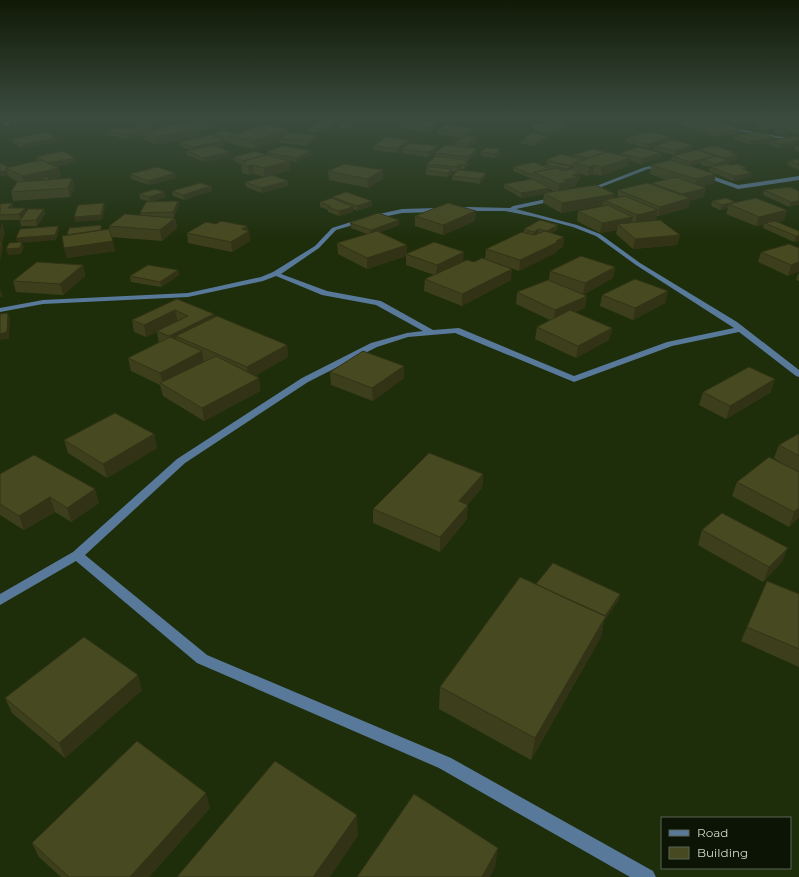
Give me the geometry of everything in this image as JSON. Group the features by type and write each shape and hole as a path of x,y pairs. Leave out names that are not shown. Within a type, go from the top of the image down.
{"street":[{"path":"584,192 598,188 647,168 673,165"},
{"path":"695,172 738,186 799,178"},
{"path":"505,209 527,206 562,197"},
{"path":"527,206 536,215"},
{"path":"0,310 44,302 112,298 171,297 255,280 276,274 317,247 334,229 372,217 402,211 470,208 505,209 536,215 588,230 638,264 740,329 799,374"},
{"path":"276,274 325,293 378,303 430,332"},
{"path":"0,600 77,556 182,461 305,380 374,345 406,335 456,330 574,379 670,344 740,329"},
{"path":"77,556 202,659 445,763 647,877"}],"building":[{"path":"40,159 70,159 48,163"},
{"path":"238,159 252,159 244,161"},
{"path":"251,159 282,159 290,161 264,168 241,164 246,162 243,161"},
{"path":"433,159 457,159 468,162 464,165 460,164 457,167 427,164"},
{"path":"580,159 584,160 570,166 546,160"},
{"path":"586,159 627,159 602,167 594,165 589,167 574,163"},
{"path":"681,159 703,159 690,162"},
{"path":"726,159 729,160 716,164 702,160"},
{"path":"799,159 799,165 789,161"},
{"path":"41,160 59,168 23,176 6,168"},
{"path":"671,160 716,174 696,179 651,165"},
{"path":"534,162 550,169 534,172 533,175 513,167"},
{"path":"550,162 572,167 566,169 545,164"},
{"path":"0,163 8,167 6,168 7,170 0,172"},
{"path":"344,164 383,170 367,179 328,171"},
{"path":"737,164 747,168 742,169 752,173 734,176 710,167"},
{"path":"157,167 175,173 148,181 130,174"},
{"path":"430,167 452,169 448,173 426,170"},
{"path":"557,168 563,171 571,169 580,173 572,175 578,177 563,180 568,182 559,184 534,172"},
{"path":"459,170 486,173 480,179 452,176"},
{"path":"272,175 288,181 261,188 245,182"},
{"path":"48,177 49,180 43,180 42,178"},
{"path":"676,177 706,188 682,194 652,183"},
{"path":"72,178 68,188 11,192 17,182"},
{"path":"532,179 550,188 521,193 504,184"},
{"path":"200,183 211,186 183,195 172,191"},
{"path":"647,183 690,198 660,207 618,190"},
{"path":"596,185 615,194 562,203 544,193"},
{"path":"790,187 799,191 799,201 791,202 764,190"},
{"path":"155,189 165,192 149,197 139,194"},
{"path":"346,192 372,201 357,206 332,197"},
{"path":"625,196 658,210 637,215 604,200"},
{"path":"332,198 353,207 339,211 320,202"},
{"path":"726,198 735,202 722,205 712,201"},
{"path":"756,198 787,210 759,217 729,204"},
{"path":"178,201 173,212 140,213 146,202"},
{"path":"12,203 8,208 25,208 19,214 0,215 0,204"},
{"path":"104,203 101,215 74,217 78,205"},
{"path":"448,203 476,211 443,225 415,216"},
{"path":"608,205 633,217 602,223 578,211"},
{"path":"28,209 44,209 36,220 20,221"},
{"path":"378,213 399,220 371,230 350,223"},
{"path":"125,214 175,218 160,230 109,226"},
{"path":"540,220 558,225 547,231 539,229 534,232 524,229"},
{"path":"660,220 680,235 635,239 618,224"},
{"path":"221,221 247,226 242,229 249,231 231,242 187,233 206,222 216,224"},
{"path":"775,221 799,231 799,236 765,223"},
{"path":"101,225 101,230 67,235 69,228"},
{"path":"58,226 55,235 16,238 20,229"},
{"path":"109,229 113,241 64,248 62,236"},
{"path":"377,231 407,245 367,258 337,243"},
{"path":"545,231 564,237 556,241 558,242 520,260 486,249 522,232 534,235"},
{"path":"22,242 20,248 6,249 9,243"},
{"path":"434,242 464,252 437,265 406,254"},
{"path":"789,244 799,248 799,262 791,265 761,252"},
{"path":"581,256 615,267 585,283 550,271"},
{"path":"482,258 512,269 462,294 425,279 467,260 474,262"},
{"path":"37,262 83,265 60,284 13,281"},
{"path":"148,265 178,270 160,282 130,276"},
{"path":"635,279 668,291 635,308 602,295"},
{"path":"548,280 587,296 555,310 517,292"},
{"path":"177,299 214,314 169,336 157,331 188,316 175,310 144,325 132,320"},
{"path":"570,310 612,328 578,346 537,327"},
{"path":"8,313 7,332 0,334 0,314"},
{"path":"217,316 287,345 247,367 176,336"},
{"path":"170,337 202,351 160,373 128,358"},
{"path":"363,351 404,366 372,388 330,372"},
{"path":"216,356 259,378 202,408 160,383"},
{"path":"749,367 775,379 730,406 703,392"},
{"path":"115,413 154,434 103,464 64,440"},
{"path":"798,434 799,435 799,456 779,445"},
{"path":"429,453 483,474 459,501 468,505 440,537 373,509"},
{"path":"34,455 95,489 67,508 50,497 19,516 0,504 0,474"},
{"path":"769,457 799,472 799,508 794,512 737,482"},
{"path":"722,513 788,548 769,567 702,530"},
{"path":"553,563 620,594 605,616 536,584"},
{"path":"520,577 606,616 535,738 440,687"},
{"path":"767,581 799,594 799,649 747,627"},
{"path":"84,637 138,675 59,743 5,698"},
{"path":"137,741 206,793 130,877 69,877 32,843"},
{"path":"275,761 357,815 313,877 177,877"},
{"path":"414,794 498,848 482,877 357,877"}]}
